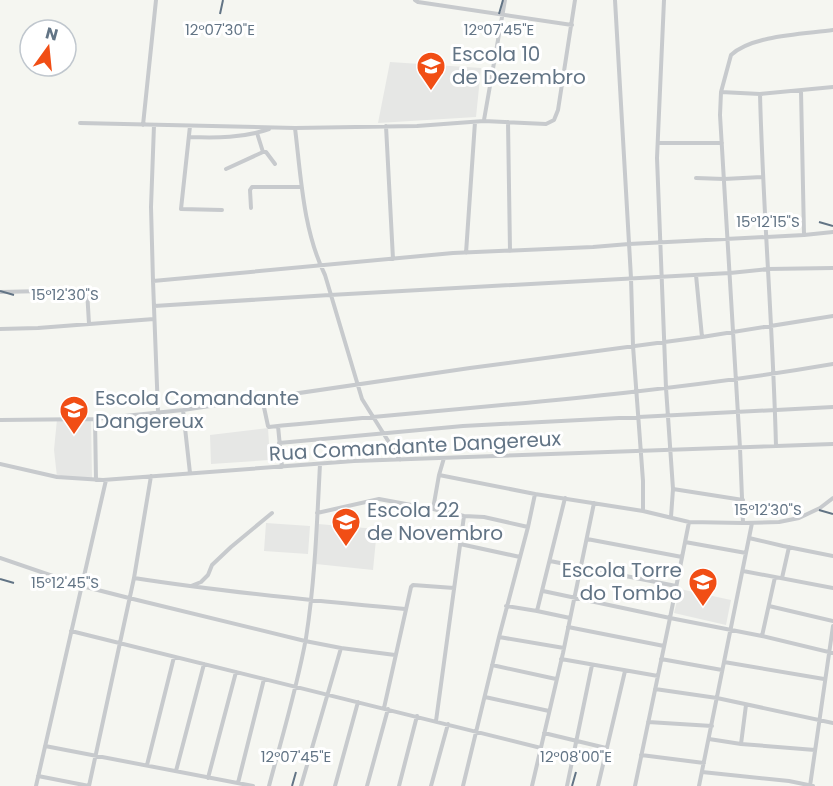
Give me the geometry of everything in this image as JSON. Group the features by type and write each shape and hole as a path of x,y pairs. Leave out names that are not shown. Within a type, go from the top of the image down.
{"street":[{"path":"143,125 156,0"},
{"path":"415,0 572,25"},
{"path":"484,120 505,0"},
{"path":"80,123 296,128 417,126 484,120 546,124 554,120 558,110 575,0"},
{"path":"615,0 643,511"},
{"path":"664,0 657,175 666,388 673,489 671,517"},
{"path":"743,523 720,115 721,92 731,55 736,50 752,43 780,36 833,30"},
{"path":"721,92 760,94 833,87"},
{"path":"801,90 804,235"},
{"path":"760,94 776,446"},
{"path":"465,253 475,122"},
{"path":"508,122 510,251"},
{"path":"154,125 151,207 158,412"},
{"path":"190,126 181,209 222,210"},
{"path":"386,126 393,260"},
{"path":"189,137 213,138 257,133 273,127"},
{"path":"296,128 310,235 325,275 357,384 368,408 400,460"},
{"path":"257,133 263,152 266,152 275,164"},
{"path":"658,143 722,143"},
{"path":"226,169 263,152"},
{"path":"696,178 762,177"},
{"path":"251,207 250,190 252,187 302,187"},
{"path":"153,281 465,253 833,232"},
{"path":"154,306 330,294 833,268"},
{"path":"696,275 702,337"},
{"path":"0,292 87,290 89,324"},
{"path":"0,420 95,419 183,410 702,337 833,316"},
{"path":"0,329 154,319"},
{"path":"262,398 268,426 278,426 666,388 833,364"},
{"path":"279,443 463,426 833,407"},
{"path":"183,410 190,473"},
{"path":"95,419 96,480"},
{"path":"278,426 282,467"},
{"name":"Rua Comandante Dangereux","path":"0,464 57,477 106,480 354,461 833,444"},
{"path":"434,509 444,458"},
{"path":"269,786 305,641 311,601 320,464"},
{"path":"439,475 535,494 643,511 689,522 779,522 799,518 820,508 833,498"},
{"path":"38,776 89,786 134,578 151,476"},
{"path":"36,786 106,480"},
{"path":"673,489 743,500"},
{"path":"463,786 535,494"},
{"path":"537,612 565,498"},
{"path":"317,513 379,499 528,527"},
{"path":"532,786 594,503"},
{"path":"190,586 201,582 208,575 212,565 224,553 272,513"},
{"path":"436,721 464,516"},
{"path":"634,786 689,522"},
{"path":"699,786 752,523"},
{"path":"749,538 833,556"},
{"path":"587,539 682,557"},
{"path":"685,542 746,553"},
{"path":"460,544 520,557"},
{"path":"782,578 789,547"},
{"path":"0,558 82,586 129,598 305,641 395,655"},
{"path":"550,561 676,586"},
{"path":"743,571 833,588"},
{"path":"762,636 775,577"},
{"path":"134,578 311,601 405,609"},
{"path":"368,786 410,589 413,585 454,588"},
{"path":"543,591 831,652"},
{"path":"506,606 570,618"},
{"path":"769,606 833,621"},
{"path":"702,772 789,781 811,786 833,626"},
{"path":"568,627 664,646"},
{"path":"71,631 541,748"},
{"path":"499,637 564,648"},
{"path":"301,786 341,648"},
{"path":"147,765 174,657"},
{"path":"561,659 658,676"},
{"path":"661,659 722,670"},
{"path":"724,662 824,680"},
{"path":"176,771 204,664"},
{"path":"492,665 556,679"},
{"path":"567,786 592,665"},
{"path":"598,786 625,671"},
{"path":"208,778 236,672"},
{"path":"238,783 264,679"},
{"path":"655,689 717,698 833,723"},
{"path":"485,697 549,711"},
{"path":"335,786 358,702"},
{"path":"741,744 746,705"},
{"path":"399,786 417,716"},
{"path":"648,722 712,726"},
{"path":"431,786 448,724"},
{"path":"544,734 606,748"},
{"path":"709,739 816,750"},
{"path":"45,746 253,786"},
{"path":"641,755 704,763"}],"shaded area":[{"name":"Escola 10 de Dezembro","path":"390,62 481,68 476,117 378,123"},
{"name":"Escola Comandante Dangereux","path":"57,419 91,419 92,479 57,477 54,450"},
{"path":"268,428 270,460 211,464 210,435"},
{"path":"266,523 310,526 308,554 264,551"},
{"name":"Escola 22 de Novembro","path":"318,524 377,529 373,570 316,564"},
{"name":"Escola Torre do Tombo","path":"680,589 731,600 726,625 674,613"}],"place":[{"name":"Escola 10 de Dezembro","path":"431,92"},
{"name":"Escola Comandante Dangereux","path":"74,436"},
{"name":"Escola 22 de Novembro","path":"346,548"},
{"name":"Escola Torre do Tombo","path":"703,608"}]}
